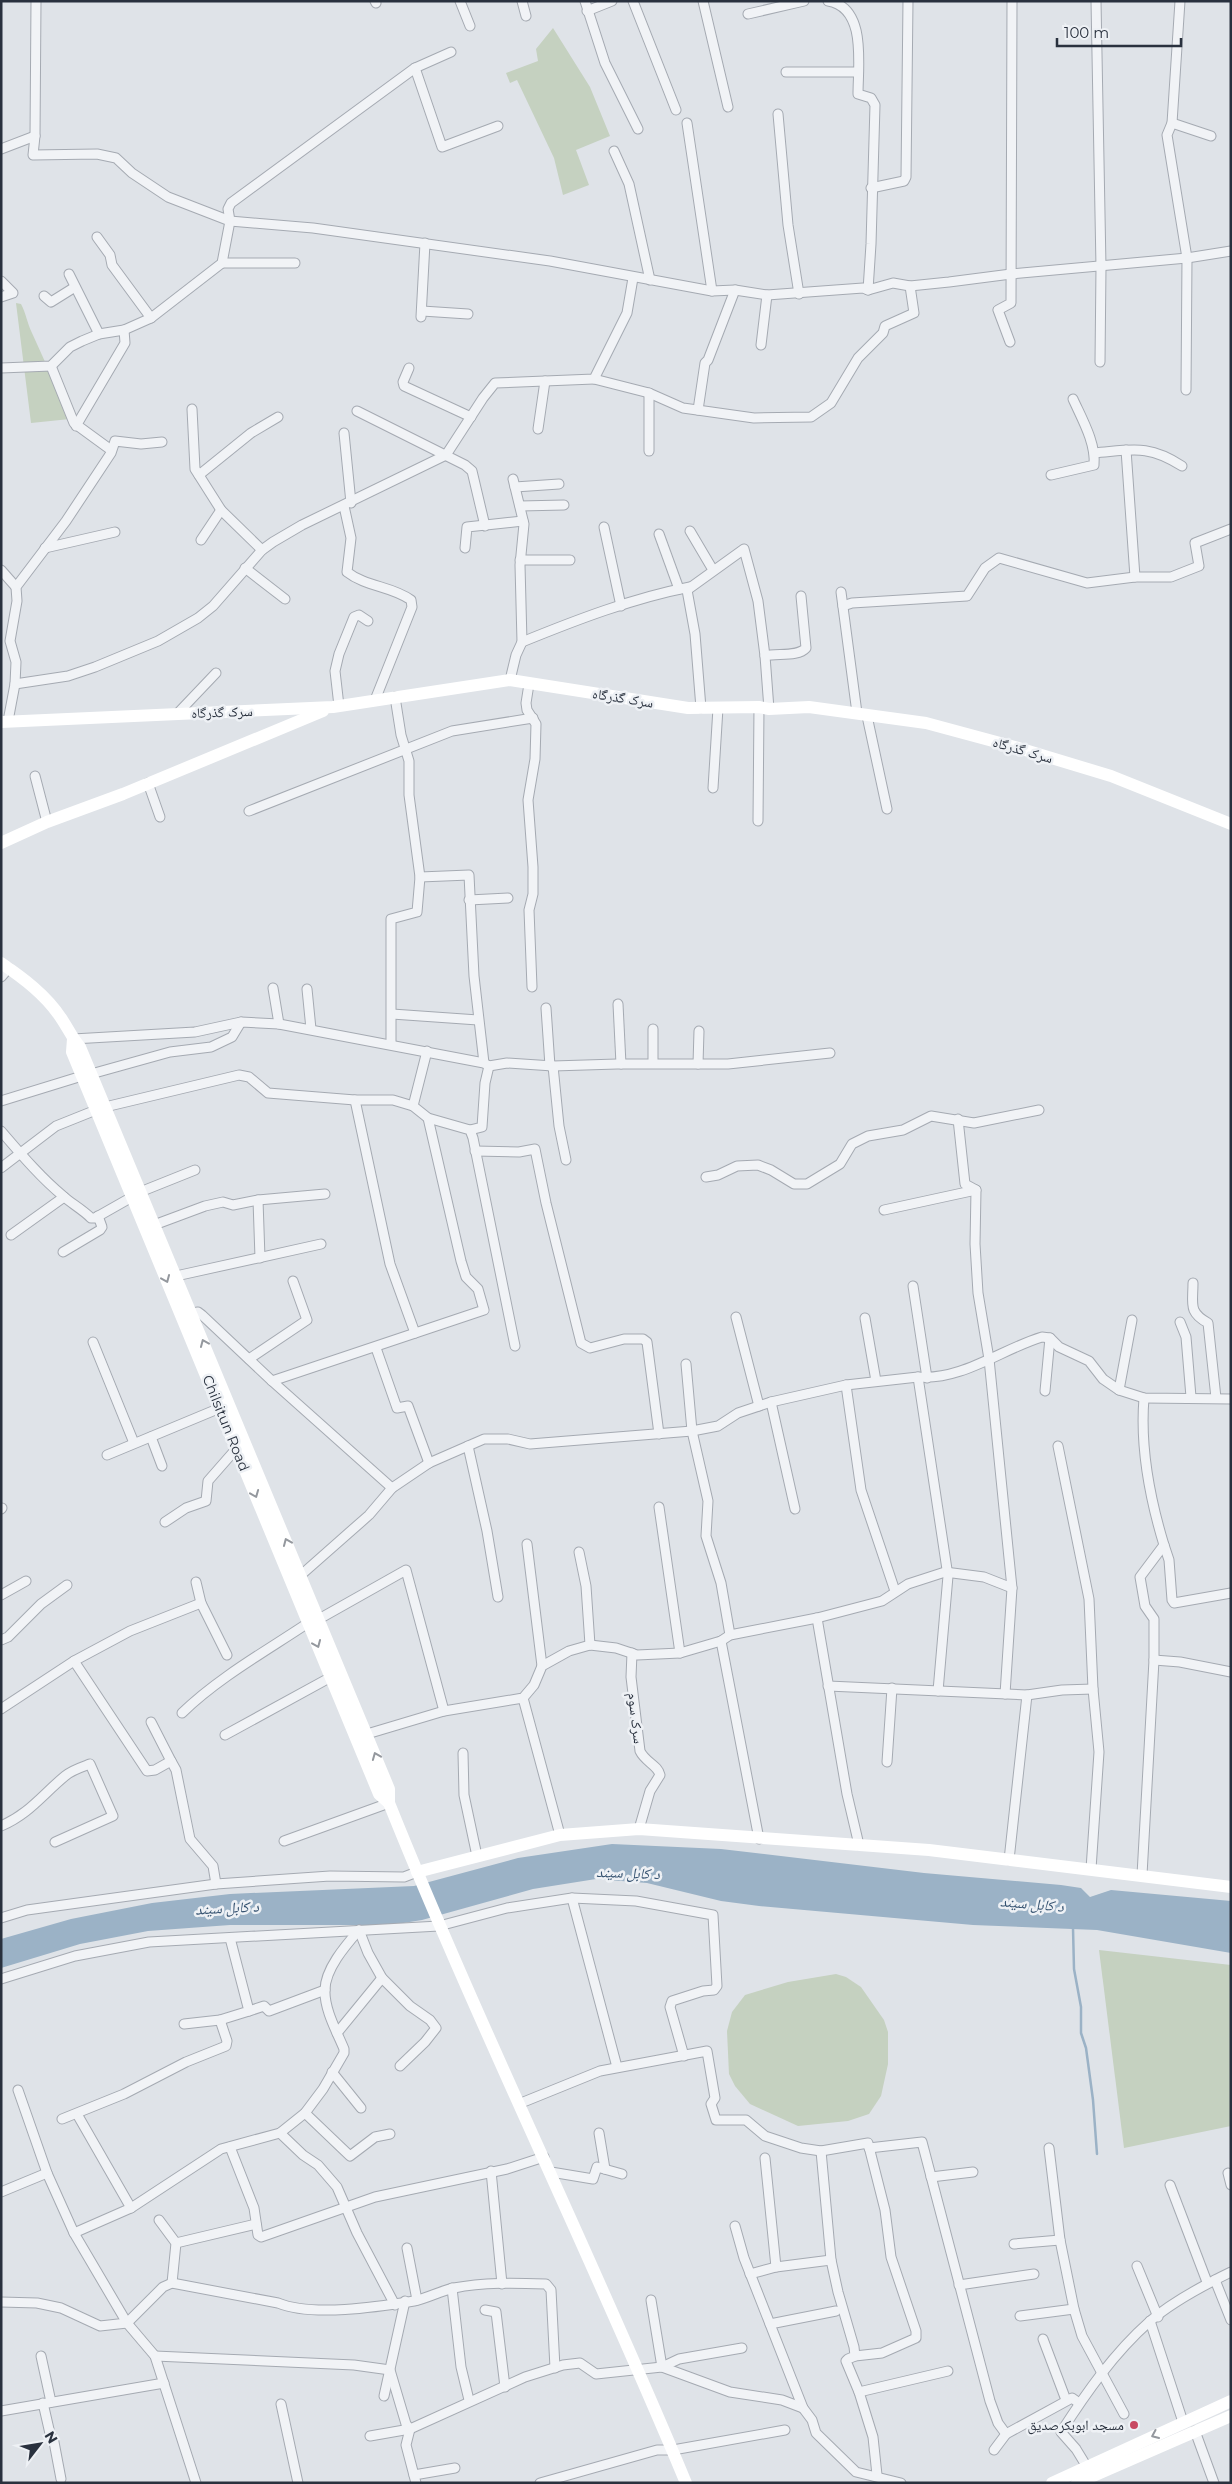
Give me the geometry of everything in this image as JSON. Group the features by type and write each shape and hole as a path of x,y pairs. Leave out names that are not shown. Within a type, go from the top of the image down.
{"main road":[{"name":"سرک گذرگاه","path":"4,721 336,707 510,680 688,708 809,707 926,723 1111,776 1231,824"},
{"path":"1,843 47,822 336,707"},
{"name":"Chilsitun Road","path":"4,969 41,994 61,1018 80,1047 86,1075 136,1194 236,1449 313,1621 367,1734 389,1789 389,1802 438,1923 551,2172 686,2483"},
{"name":"Chilsitun Road","path":"136,1194 154,1225 301,1575 331,1677 379,1794 389,1802"},
{"path":"419,1877 477,1856 560,1835 639,1829 860,1845 1091,1869 1231,1887"},
{"path":"1052,2483 1095,2475 1183,2422 1231,2400"},
{"path":"1077,2483 1231,2416"}],"street":[{"path":"36,1 35,136 33,155 97,154 116,158 132,173 168,196 230,221 313,228 425,243 573,264 633,278 712,291 735,290 767,296 863,288 868,290 893,283 910,286 1011,274 1187,258 1231,251"},
{"path":"460,1 470,26"},
{"path":"522,1 526,16"},
{"path":"612,1 586,6 605,63 638,129"},
{"path":"634,1 676,110"},
{"path":"703,1 728,107"},
{"path":"748,14 784,4 804,1"},
{"path":"871,188 904,181 906,177 908,1"},
{"path":"1010,342 998,310 1010,304 1012,1"},
{"path":"1096,1 1100,362"},
{"path":"1180,1 1172,123 1166,135 1187,258 1186,390"},
{"path":"834,2 850,13 856,26 858,94 871,98 875,105 868,290"},
{"path":"222,263 230,221 228,209 231,203 415,68 451,52"},
{"path":"415,68 442,147 498,126"},
{"path":"786,72 858,72"},
{"path":"778,114 788,225 799,294"},
{"path":"687,123 712,291"},
{"path":"1172,123 1211,136"},
{"path":"1,149 35,136"},
{"path":"614,151 629,184 650,280"},
{"path":"97,237 110,255 112,266 151,318"},
{"path":"425,243 421,314 468,314"},
{"path":"1,368 51,366 70,347 100,334 124,330 151,318 222,263 295,263"},
{"path":"69,274 100,334"},
{"path":"594,379 626,313 633,278"},
{"path":"1,280 14,294 1,296"},
{"path":"15,684 68,676 158,641 198,618 213,606 262,550 302,525 446,455 495,382 594,379 649,393 684,408 758,418 811,417 831,402 858,358 883,333 885,326 914,313 910,286"},
{"path":"44,296 50,302 75,287"},
{"path":"698,410 705,363 708,360 735,290"},
{"path":"761,346 767,296"},
{"path":"76,426 125,344 124,330"},
{"path":"51,366 76,426 111,450"},
{"path":"409,368 403,382 404,386 471,417"},
{"path":"538,429 545,381"},
{"path":"649,393 649,451"},
{"path":"1052,475 1094,465 1094,454 1073,399"},
{"path":"192,409 195,468 221,510 262,550"},
{"path":"357,410 465,465 472,471 485,526"},
{"path":"199,475 250,434 278,417"},
{"path":"344,432 351,538 347,572 357,580 400,594 411,600 412,607 374,700"},
{"path":"4,721 15,684 16,662 6,642 17,601 16,587 66,520 111,453 116,441 141,444 162,442"},
{"path":"1094,454 1142,449 1163,453 1182,466"},
{"path":"1126,450 1135,577"},
{"path":"510,680 516,655 522,642 520,560 523,521 514,483 559,484"},
{"path":"520,506 564,505"},
{"path":"201,540 221,510"},
{"path":"465,548 466,528 523,521"},
{"path":"604,527 621,606"},
{"path":"843,606 852,603 967,596 985,568 999,558 1008,558 1087,583 1135,577 1171,577 1199,566 1195,543 1231,529"},
{"path":"690,531 713,570"},
{"path":"45,548 115,532"},
{"path":"659,534 679,589"},
{"path":"522,642 557,627 621,606 690,587 744,549 758,601 765,656 758,821"},
{"path":"520,560 570,560"},
{"path":"245,568 285,599"},
{"path":"3,574 16,587"},
{"path":"690,587 687,594 695,634 701,708"},
{"path":"841,592 862,715 887,809"},
{"path":"765,656 803,652 806,648 801,596"},
{"path":"336,707 335,671 339,654 354,617 359,615 368,621"},
{"path":"177,714 216,673"},
{"path":"529,684 526,702 527,710 536,724 535,759 528,800 533,868 533,894 529,910 532,987"},
{"path":"391,1044 392,919 417,912 420,877 409,795 409,761 395,697"},
{"path":"712,788 718,708"},
{"path":"249,811 452,731 533,718"},
{"path":"35,776 47,822"},
{"path":"148,783 160,817"},
{"path":"1,1168 56,1126 100,1108 239,1075 249,1077 268,1093 355,1100 393,1100 413,1106 428,1118 470,1130 482,1127 486,1064 478,1020 469,900 469,875 420,877"},
{"path":"469,900 508,898"},
{"path":"273,988 279,1024"},
{"path":"307,989 311,1029"},
{"path":"618,1004 621,1064"},
{"path":"546,1008 558,1126 566,1160"},
{"path":"392,1014 478,1020"},
{"path":"73,1039 195,1032 241,1022 279,1024 311,1029 486,1064 507,1063 551,1066 653,1063 728,1064 830,1052"},
{"path":"1,1101 170,1052 211,1047 232,1037 241,1022"},
{"path":"653,1030 653,1063"},
{"path":"698,1064 699,1031"},
{"path":"413,1106 427,1051"},
{"path":"355,1100 390,1264 415,1333"},
{"path":"706,1177 718,1175 737,1166 758,1165 771,1170 794,1184 807,1184 840,1164 852,1144 868,1136 903,1130 931,1116 974,1123 1039,1110"},
{"path":"272,1381 334,1358 376,1348 484,1310 478,1289 466,1278 461,1261 428,1118"},
{"path":"958,1119 965,1184 976,1190"},
{"path":"470,1130 515,1346"},
{"path":"1,1131 20,1154 64,1197 78,1206 90,1218 98,1216 136,1194 195,1170"},
{"path":"475,1151 519,1152 535,1149 546,1203 581,1343 590,1348 624,1339 643,1339 646,1342 659,1434"},
{"path":"884,1210 976,1190"},
{"path":"976,1190 975,1244 978,1293 989,1359 1012,1588 1005,1694"},
{"path":"154,1225 204,1206 223,1202 233,1205 258,1200 325,1194"},
{"path":"11,1235 64,1197"},
{"path":"258,1200 260,1258"},
{"path":"63,1252 100,1230 102,1227 98,1216"},
{"path":"176,1276 321,1244"},
{"path":"249,1359 307,1320 293,1281"},
{"path":"1193,1283 1196,1317 1208,1323 1216,1398"},
{"path":"913,1286 945,1572 948,1576 938,1690"},
{"path":"191,1313 198,1312 202,1315 272,1381 392,1488"},
{"path":"736,1316 759,1406"},
{"path":"865,1318 876,1381"},
{"path":"1119,1390 1132,1320"},
{"path":"1180,1322 1186,1337 1192,1397"},
{"path":"301,1575 369,1515 392,1488 429,1463 484,1439 508,1439 530,1444 692,1431 718,1426 738,1412 771,1402 846,1385 957,1372 1042,1337 1050,1338 1059,1347 1090,1361 1103,1379 1119,1390 1144,1398 1178,1400 1192,1397 1231,1399"},
{"path":"1045,1391 1050,1338"},
{"path":"93,1342 134,1443"},
{"path":"376,1348 397,1408 408,1406 429,1463"},
{"path":"686,1364 692,1431 708,1501 706,1536 721,1582 730,1635"},
{"path":"846,1385 861,1490 895,1591"},
{"path":"1144,1398 1142,1420 1153,1504 1169,1560 1172,1600 1174,1603 1231,1594"},
{"path":"771,1402 795,1509"},
{"path":"107,1455 220,1408"},
{"path":"151,1436 162,1466"},
{"path":"468,1446 487,1531 498,1597"},
{"path":"1058,1446 1090,1599 1093,1690 1099,1752 1091,1869"},
{"path":"165,1522 186,1508 206,1501 208,1481 236,1449"},
{"path":"659,1507 680,1654"},
{"path":"367,1734 444,1711 523,1698 534,1685 542,1666 527,1544"},
{"path":"1142,1875 1154,1660 1154,1618 1145,1606 1140,1576 1164,1545"},
{"path":"579,1552 586,1586 590,1645"},
{"path":"182,1713 195,1701 248,1663 313,1621 406,1570 444,1711"},
{"path":"542,1666 569,1651 590,1645 616,1648 638,1655 680,1654 721,1641 730,1635 817,1618 882,1601 895,1591 920,1579 945,1572 984,1577 1012,1588"},
{"path":"1,1595 26,1581"},
{"path":"196,1582 200,1604 227,1655"},
{"path":"1,1640 8,1637 41,1604 67,1585"},
{"path":"1,1709 74,1661 130,1632 200,1604"},
{"path":"817,1618 847,1794 860,1845"},
{"path":"721,1641 759,1839"},
{"name":"سرک سوم","path":"632,1653 631,1678 640,1752 642,1756 659,1770 660,1775 650,1791 648,1804 639,1829"},
{"path":"1154,1660 1180,1662 1231,1672"},
{"path":"74,1661 147,1771 155,1770 171,1761"},
{"path":"225,1735 331,1677"},
{"path":"828,1686 1027,1695 1062,1690 1093,1690"},
{"path":"887,1762 892,1688"},
{"path":"1009,1860 1027,1695"},
{"path":"523,1698 560,1835"},
{"path":"152,1722 176,1770 190,1839 212,1866 216,1884"},
{"path":"463,1753 464,1795 477,1856"},
{"path":"1,1826 19,1819 67,1774 90,1764 113,1816 55,1842"},
{"path":"284,1841 389,1802"},
{"path":"1,1918 27,1910 216,1884 330,1876 419,1877"},
{"path":"572,1898 617,2067"},
{"path":"1,1979 74,1956 149,1942 359,1930 438,1923 506,1908 572,1898 636,1901 713,1915 717,1986 714,1990 703,1991 672,2001 670,2008 684,2056"},
{"path":"359,1930 368,1953 382,1978 410,2006 430,2020 436,2028 425,2042 400,2066"},
{"path":"74,2234 131,2208 221,2149 280,2133 305,2113 323,2089 344,2049 337,2033 325,1990 329,1974 359,1930"},
{"path":"230,1938 249,2011"},
{"path":"337,2033 382,1978"},
{"path":"184,2024 220,2020 264,2006 269,2011 325,1990"},
{"path":"62,2119 124,2094 186,2062 226,2046 227,2041 220,2020"},
{"path":"520,2104 600,2071 705,2051 709,2054 715,2098 711,2104 716,2120 746,2120 765,2136 801,2148 821,2151 868,2143 885,2210 891,2257 916,2331 916,2338 882,2353 855,2356 846,2362 859,2392 873,2437 877,2475"},
{"path":"332,2072 361,2108"},
{"path":"18,2090 48,2173 74,2234 126,2323 155,2356 196,2483"},
{"path":"305,2113 350,2156 374,2137 390,2134"},
{"path":"76,2114 131,2208"},
{"path":"280,2133 329,2177 340,2194 344,2207 400,2303 390,2370 384,2396"},
{"path":"599,2133 605,2169"},
{"path":"869,2148 921,2142 990,2401 998,2423 1006,2434"},
{"path":"230,2147 248,2191 258,2235 261,2237 344,2207 416,2186 507,2169 544,2157"},
{"path":"1049,2148 1060,2240 1074,2309 1082,2336 1124,2414"},
{"path":"821,2151 831,2260 855,2356"},
{"path":"765,2158 776,2266"},
{"path":"551,2172 593,2179 595,2167 622,2174"},
{"path":"491,2171 502,2284"},
{"path":"931,2177 973,2172"},
{"path":"1,2192 48,2173"},
{"path":"1228,2173 1231,2185"},
{"path":"1170,2185 1211,2281 1231,2320"},
{"path":"159,2220 176,2243 172,2283"},
{"path":"176,2243 256,2224"},
{"path":"735,2226 750,2274 803,2408 812,2420 816,2434 856,2472 877,2475 901,2483"},
{"path":"1014,2244 1060,2240"},
{"path":"407,2248 417,2300"},
{"path":"750,2274 776,2266 831,2260"},
{"path":"1137,2266 1183,2422"},
{"path":"1095,2475 1061,2432 1080,2403 1102,2372 1154,2319 1211,2281 1231,2272"},
{"path":"960,2285 1034,2274"},
{"path":"1,2302 37,2303 61,2308 100,2326 126,2323 163,2286 172,2283 278,2303 291,2308 342,2310 417,2300 452,2288 502,2284 549,2286 555,2368"},
{"path":"452,2288 461,2368 468,2400"},
{"path":"650,2300 662,2367"},
{"path":"1020,2316 1074,2309"},
{"path":"485,2310 496,2312 505,2387"},
{"path":"770,2324 836,2311"},
{"path":"1043,2339 1066,2400"},
{"path":"370,2436 410,2429 468,2400 505,2387 525,2377 555,2368 580,2363 596,2374 662,2367 679,2359 742,2348"},
{"path":"41,2356 51,2438 54,2442 61,2479"},
{"path":"155,2356 354,2365 390,2370"},
{"path":"662,2367 730,2392 782,2400 803,2408"},
{"path":"390,2370 406,2424 410,2429"},
{"path":"859,2392 948,2372"},
{"path":"1,2411 164,2383"},
{"path":"994,2450 1006,2434 1066,2400 1072,2398 1080,2403"},
{"path":"282,2404 298,2483"},
{"path":"410,2429 406,2445 415,2479 456,2468"},
{"path":"540,2483 657,2450 673,2450 785,2430"},
{"path":"1195,2431 1214,2483"}],"green space":[{"path":"553,28 590,87 610,136 576,150 589,185 563,195 554,158 517,80 510,83 506,73 538,61 536,49"},
{"path":"16,303 21,304 23,307 30,329 70,419 31,423"},
{"path":"1099,1950 1231,1965 1231,2126 1124,2148"},
{"path":"836,1974 846,1977 861,1987 884,2020 888,2032 888,2064 881,2096 869,2114 848,2121 798,2126 750,2104 735,2086 729,2074 727,2031 732,2012 745,1995 788,1982"}],"water":[{"name":"د کابل سيند","path":"612,1844 721,1849 924,1873 1061,1885 1081,1888 1090,1897 1111,1890 1231,1901 1231,1953 1097,1930 973,1925 759,1906 721,1901 647,1883 596,1879 533,1889 422,1920 391,1925 230,1925 148,1931 80,1944 1,1968 1,1939 71,1919 152,1903 230,1894 414,1886 518,1858"}],"waterway":[{"path":"1073,1928 1074,1969 1081,2007 1081,2033 1086,2048 1093,2100 1097,2154"}],"place":[{"name":"مسجد ابوبکرصدیق","path":"1134,2425"}]}
